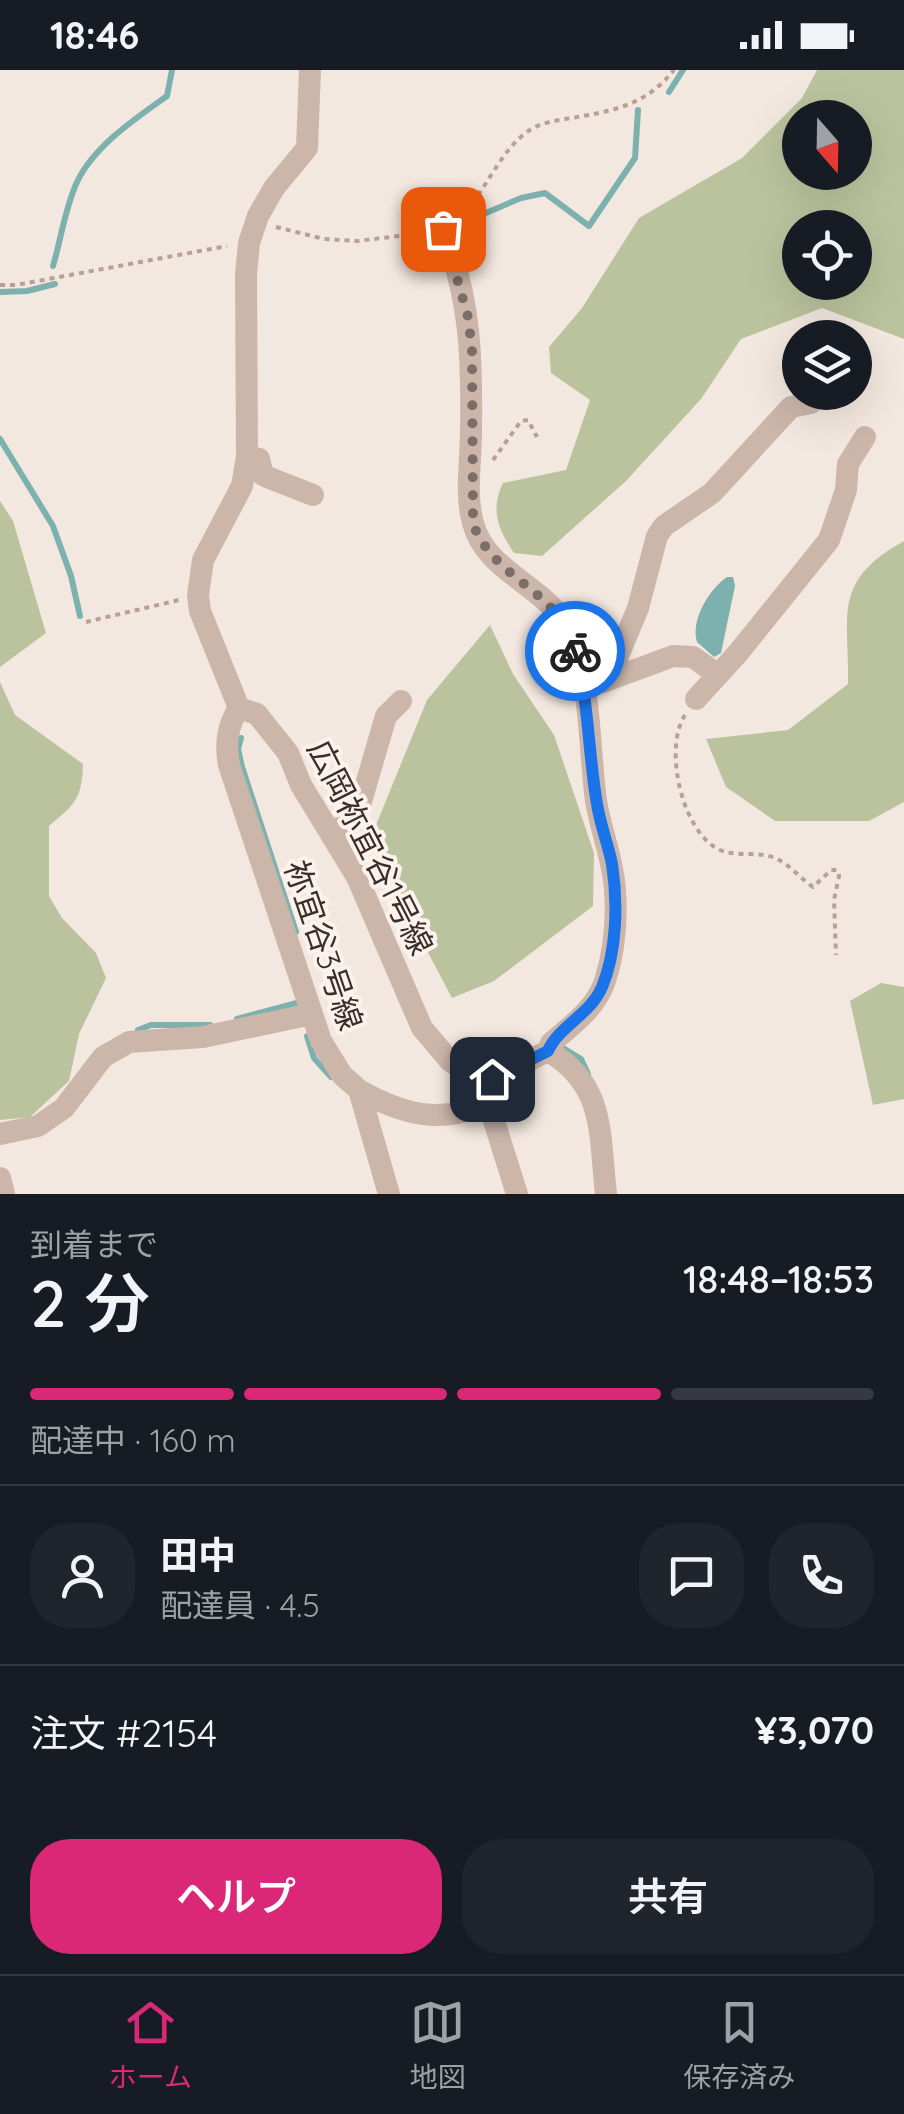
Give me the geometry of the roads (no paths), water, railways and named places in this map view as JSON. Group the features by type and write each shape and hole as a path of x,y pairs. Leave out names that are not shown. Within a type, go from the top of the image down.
{"street":[{"path":"310,70 307,148 274,188 258,216 250,242 246,274 247,456 259,459 267,477 313,495"},
{"path":"359,1090 383,1104 442,1118 477,1108 490,1100 492,1079 548,1051 596,1000 612,954 612,866 597,806 585,689 570,631 558,612 500,565 478,536 470,510 472,350 468,317 443,229"},
{"path":"608,680 638,608 664,526 712,492 789,410"},
{"path":"696,698 829,540 846,490 848,464 865,438"},
{"name":"広岡祢宜谷1号線","path":"247,456 242,486 203,560 200,611 239,708 256,714 288,753 301,785 358,878 422,1028 450,1061 482,1083 518,1194"},
{"path":"585,689 673,656 702,661 718,674"},
{"path":"333,837 360,805 386,716 401,701"},
{"name":"祢宜谷3号線","path":"239,708 232,718 226,746 229,765 312,1014 329,1057 359,1090 389,1194"},
{"path":"0,1134 38,1126 64,1108 102,1057 129,1042 203,1037 312,1014"},
{"path":"548,1051 572,1066 590,1092 599,1125 606,1194"},
{"path":"0,1178 4,1194"}],"water":[{"path":"727,577 733,577 735,586 721,653 714,657 697,642 696,625 708,597"}],"waterway":[{"path":"53,266 69,202 84,169 117,134 167,96 172,70"},
{"path":"669,92 683,70"},
{"path":"465,222 521,198 545,193 589,226 635,158 638,110"},
{"path":"0,292 55,284"},
{"path":"0,439 53,526 80,616"},
{"path":"241,738 238,749 242,767 296,932"},
{"path":"237,1019 297,1003"},
{"path":"138,1030 151,1025 210,1025"},
{"path":"307,1036 314,1058 331,1077"},
{"path":"563,1048 581,1059 588,1074"}]}
